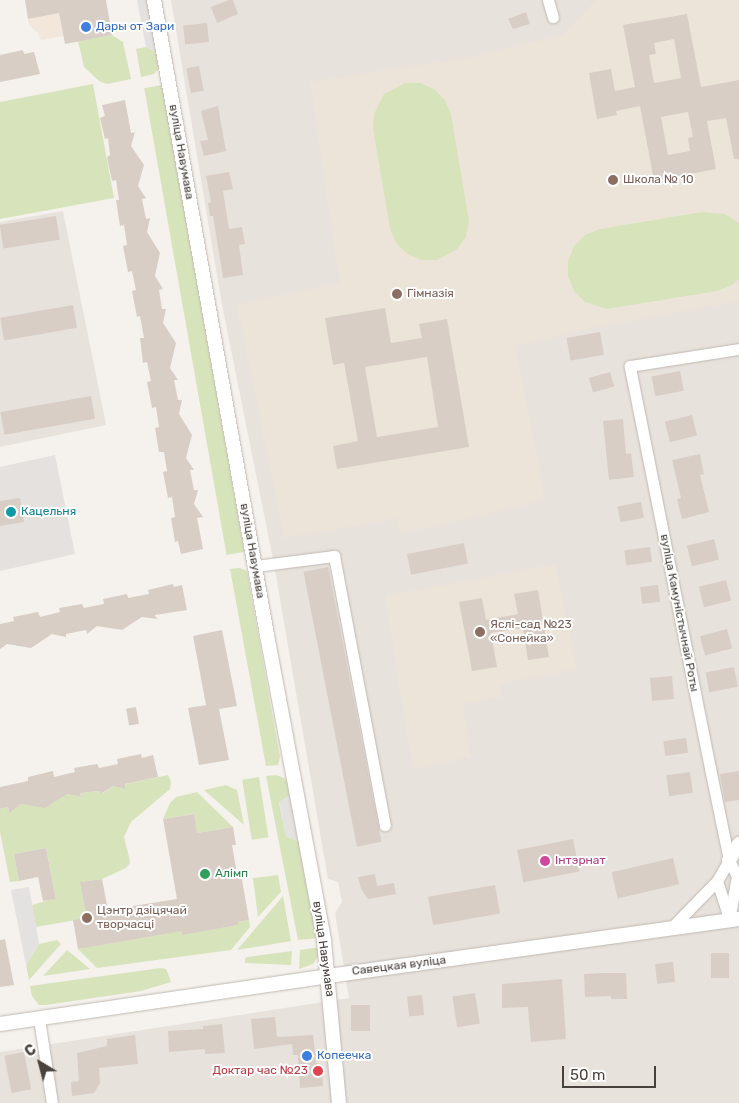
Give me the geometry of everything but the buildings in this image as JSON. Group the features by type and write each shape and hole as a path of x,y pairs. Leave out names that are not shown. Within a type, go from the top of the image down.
{"street":[{"name":"вуліца Навумава","path":"154,0 254,566 324,941 339,1103"},
{"path":"548,0 553,16"},
{"name":"вуліца Камуністычнай Роты","path":"738,877 729,860 630,366 739,349"},
{"path":"254,566 334,556 385,824"},
{"path":"670,929 717,881 739,844"},
{"path":"734,920 738,877"},
{"path":"717,881 734,920"},
{"name":"Савецкая вуліца","path":"0,1024 328,976 734,920"},
{"path":"39,1019 52,1103"}],"shaded area":[{"path":"137,0 148,0 158,53 146,47"},
{"path":"171,0 739,0 739,1103 0,1103 0,1052 349,998 335,913 342,902 338,882 328,879 274,564 222,305"},
{"path":"596,0 739,0 739,301 586,329 515,346 545,500 400,534 397,518 284,538 237,305 340,283 310,82 466,58 564,35"},
{"path":"59,13 63,36 41,40 38,33 29,25 28,19"},
{"path":"63,211 106,425 0,447 0,222"},
{"path":"55,455 75,554 0,571 0,467"},
{"name":"Яслі-сад №23 «Сонейка»","path":"555,564 577,669 500,683 501,697 463,704 470,757 413,769 385,596"},
{"path":"290,795 300,842 286,836 279,802"},
{"path":"29,887 39,944 26,965 11,890"}],"green space":[{"path":"112,35 123,42 131,79 107,84 99,81 84,67 78,41"},
{"path":"146,47 158,53 159,68 154,74 141,77 136,49"},
{"path":"405,83 420,83 434,89 445,100 451,114 469,221 466,237 457,249 437,260 421,260 407,254 396,243 390,229 373,129 374,114 384,94"},
{"path":"93,84 114,198 0,219 0,102"},
{"path":"162,85 244,552 227,555 144,88"},
{"path":"702,212 725,214 739,223 739,279 732,285 717,291 607,309 585,302 574,291 568,276 568,261 574,246 585,235 600,229"},
{"path":"240,568 247,571 280,757 278,765 266,766 230,569"},
{"path":"168,775 171,782 170,789 131,822 124,837 130,863 126,868 102,879 81,882 87,918 36,927 32,905 56,898 46,848 14,854 19,881 10,882 0,832 0,809 8,807 9,812 21,804 36,806 67,794 81,797 80,793 101,791 102,794 113,786 126,788 125,784"},
{"path":"276,775 288,782 290,795 279,803 286,836 300,842 319,938 298,940 266,776"},
{"path":"259,777 269,837 252,840 242,780"},
{"path":"226,785 237,790 244,825 204,790"},
{"path":"197,792 233,827 197,833 193,814 163,819 170,803 176,797"},
{"path":"278,875 281,892 258,917 253,878"},
{"path":"283,896 291,941 237,950"},
{"path":"249,920 250,927 231,950 97,968 78,949 181,926 183,934 238,925 238,922"},
{"path":"57,940 61,944 29,980 26,965 39,944"},
{"path":"320,947 319,955 313,964 299,969 300,950"},
{"path":"67,950 90,969 43,976"},
{"path":"292,951 291,965 245,963 247,957"},
{"path":"161,968 166,969 171,982 141,991 46,1005 39,1005 32,996 30,986"}],"place":[{"name":"Дары от Зари","path":"86,27"},
{"name":"Школа № 10","path":"613,180"},
{"name":"Гімназія","path":"397,294"},
{"name":"Кацельня","path":"11,512"},
{"name":"Яслі-сад №23 «Сонейка»","path":"480,632"},
{"name":"Інтэрнат","path":"545,861"},
{"name":"Алімп","path":"205,874"},
{"name":"Цэнтр дзіцячай творчасці","path":"87,918"},
{"name":"Копеечка","path":"307,1056"},
{"name":"Доктар час №23","path":"318,1071"}]}
